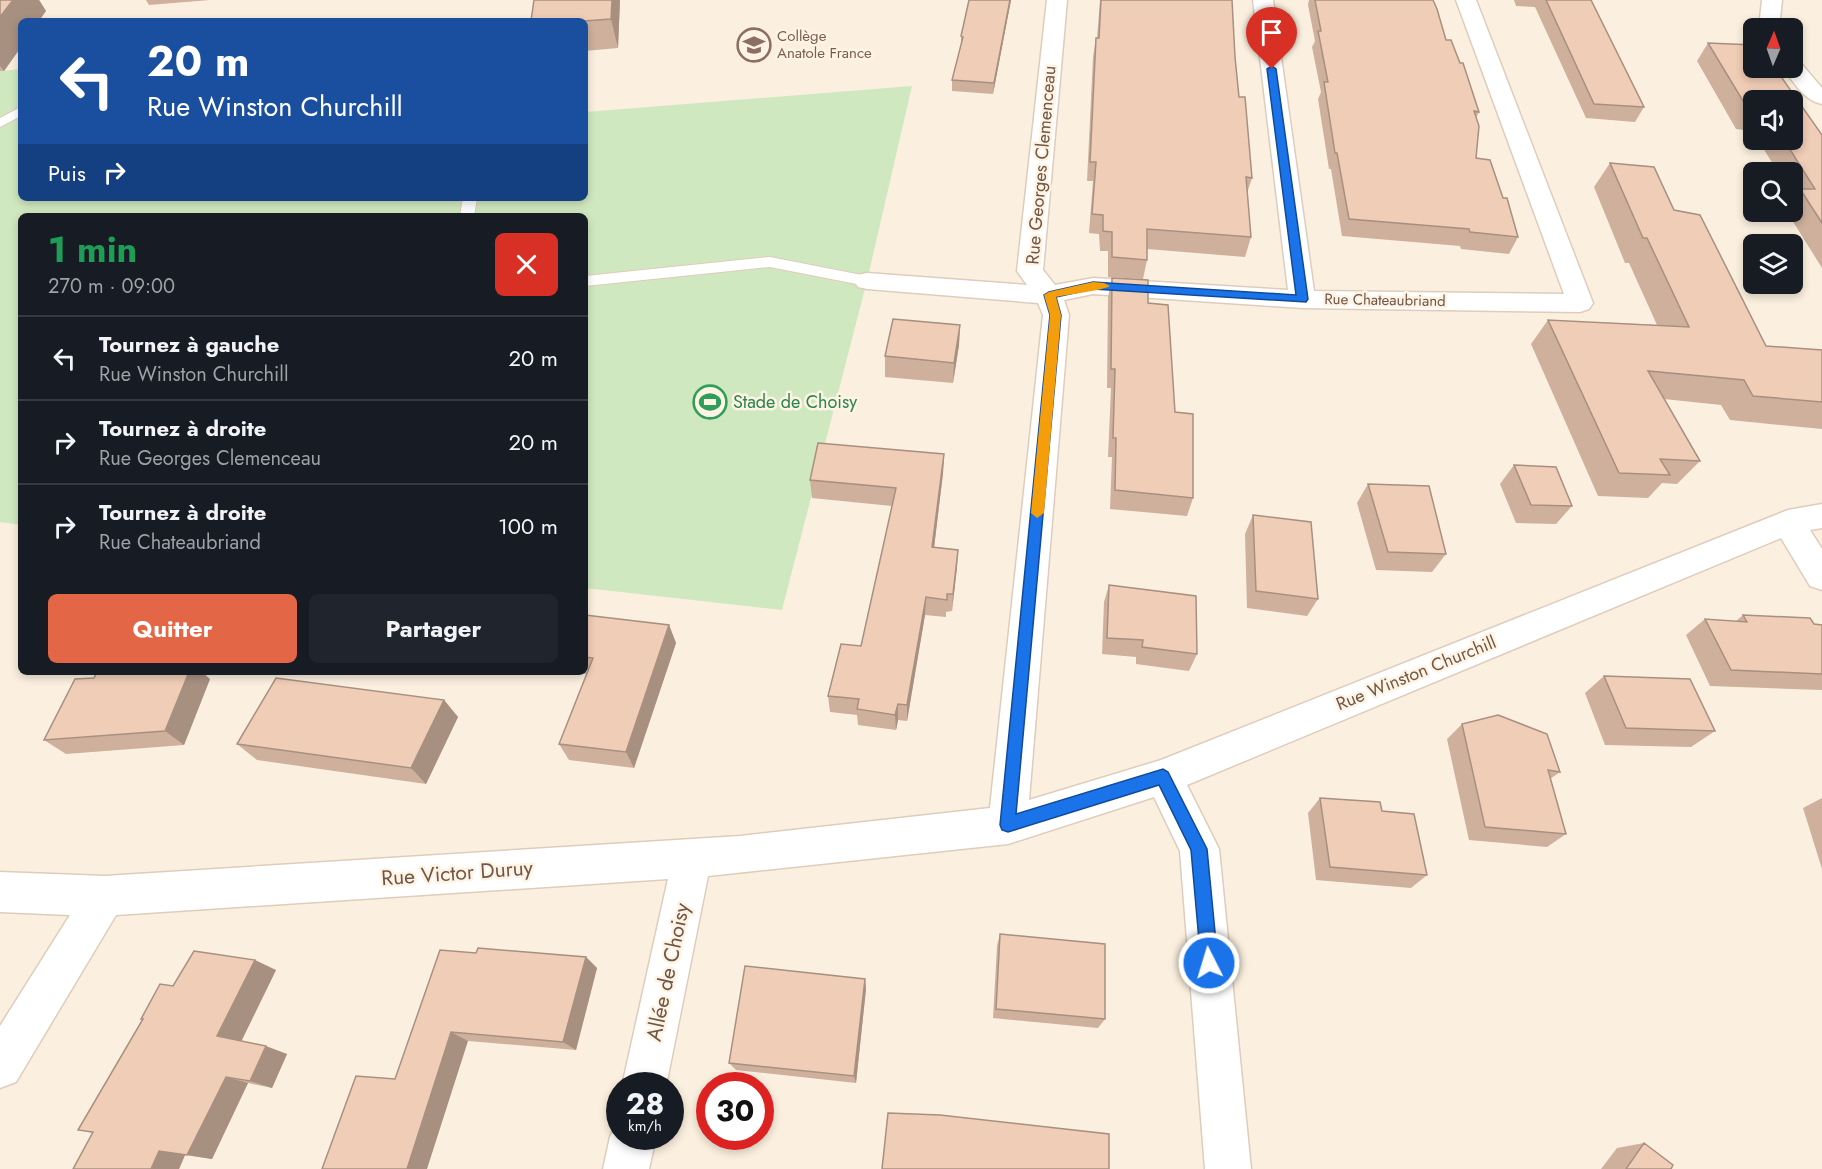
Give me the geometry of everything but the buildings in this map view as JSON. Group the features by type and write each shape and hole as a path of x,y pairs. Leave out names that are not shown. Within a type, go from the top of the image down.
{"street":[{"name":"Rue Georges Clemenceau","path":"1008,825 1056,315 1049,295 1030,271 1057,0"},
{"path":"1263,0 1302,299"},
{"name":"Rue Chateaubriand","path":"867,281 1049,295 1093,286 1302,299 1580,303 1466,0"},
{"path":"1770,18 1772,0"},
{"path":"1802,78 1809,88 1822,98"},
{"name":"Rue Winston Churchill","path":"1008,825 1163,777 1788,522 1822,516"},
{"path":"1788,522 1822,577"},
{"path":"1163,777 1199,849 1228,1169"},
{"name":"Rue Victor Duruy","path":"0,892 105,896 740,855 1008,825"},
{"name":"Allée de Choisy","path":"647,1072 692,858"},
{"path":"0,1066 105,896"},
{"path":"626,1169 630,1150"}],"lane":[{"path":"0,123 18,113"},
{"path":"588,281 770,262 867,281"}],"green space":[{"name":"Stade de Choisy","path":"18,69 18,201 588,201 588,112 912,86 867,281 782,610 588,588 588,213 18,213 18,525 0,522 0,71"}],"slow traffic":[{"path":"1037,513 1056,315 1049,295 1104,286"}],"place":[{"name":"Collège Anatole France","path":"754,45"},
{"name":"Stade de Choisy","path":"710,402"}],"route":[{"path":"1209,963 1199,849 1163,777 1008,825 1056,315 1049,295 1093,286 1302,299 1272,69"}]}
